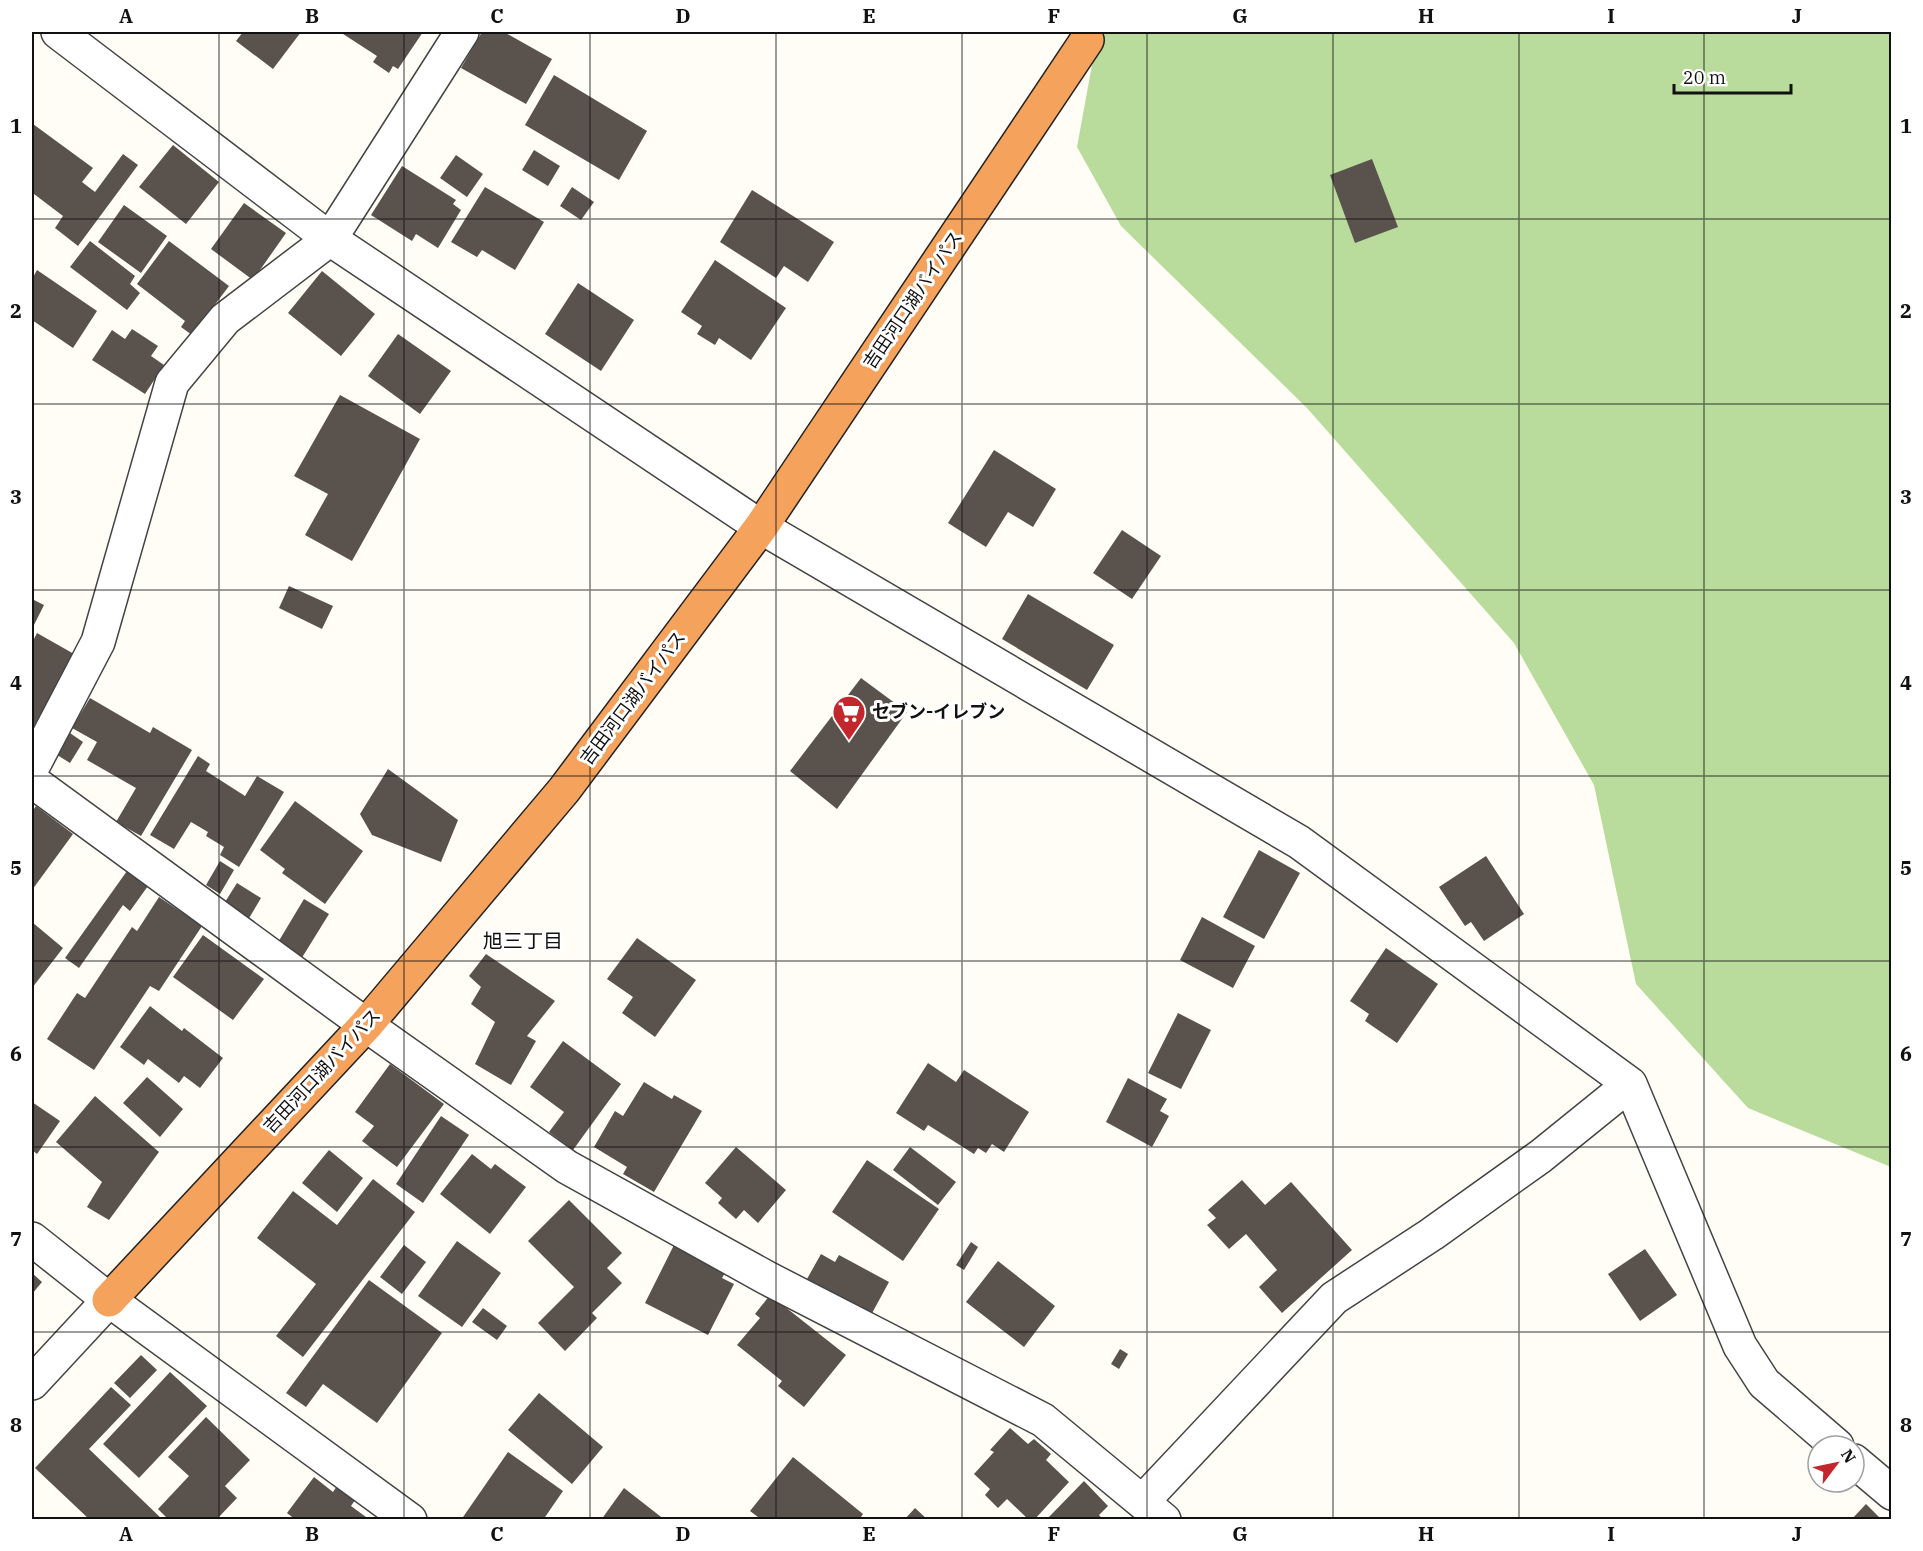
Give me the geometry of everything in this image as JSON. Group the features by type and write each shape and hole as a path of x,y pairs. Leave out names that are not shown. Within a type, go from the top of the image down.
{"highway":[{"name":"吉田河口湖バイパス","path":"109,1300 366,1025 564,790 761,526 1087,40"}],"street":[{"path":"58,32 330,239 761,526 1299,842 1630,1084 1740,1346 1764,1383 1823,1434"},
{"path":"32,768 98,642 172,383 225,319 330,239 462,32"},
{"path":"32,781 366,1025 567,1167 767,1278 1043,1420 1154,1510 1334,1298 1432,1234 1541,1156 1630,1084"},
{"path":"32,1239 109,1300 410,1520"},
{"path":"32,1383 109,1300"},
{"path":"1866,1471 1892,1493"}],"green space":[{"path":"1098,32 1891,32 1891,1167 1748,1108 1636,984 1594,785 1514,643 1307,408 1121,226 1077,147"}],"building":[{"path":"243,32 301,32 273,69 236,41"},
{"path":"340,32 423,32 398,69 393,66 389,73 373,62 377,56"},
{"path":"482,32 504,32 552,59 526,104 461,68"},
{"path":"554,75 647,131 619,180 525,125"},
{"path":"33,124 93,168 82,182 95,192 123,154 138,165 78,246 55,228 63,216 34,194 32,198"},
{"path":"173,145 219,182 186,224 139,187"},
{"path":"534,150 560,166 548,186 522,170"},
{"path":"456,155 483,174 467,197 440,178"},
{"path":"1372,159 1398,227 1355,243 1330,175"},
{"path":"402,166 456,200 453,204 461,210 438,248 416,234 412,241 371,215"},
{"path":"485,187 544,222 515,270 482,250 477,257 451,242"},
{"path":"572,187 594,202 581,220 560,206"},
{"path":"752,190 834,242 808,282 784,266 776,278 720,242"},
{"path":"244,203 286,233 253,280 211,249"},
{"path":"124,205 167,236 141,273 98,242"},
{"path":"90,241 135,276 130,284 140,293 127,310 70,267"},
{"path":"169,241 229,286 192,335 181,327 185,321 137,284"},
{"path":"715,260 786,308 751,360 719,338 715,345 697,334 702,326 681,312"},
{"path":"37,270 97,311 73,348 32,320 32,279"},
{"path":"322,271 375,314 341,356 288,313"},
{"path":"578,283 634,320 601,371 545,334"},
{"path":"132,329 158,346 151,356 164,365 145,394 92,360 112,330 125,339"},
{"path":"398,334 451,371 420,414 368,376"},
{"path":"340,395 420,439 352,561 305,535 328,494 294,476"},
{"path":"994,450 1056,489 1033,527 1008,512 986,547 948,523"},
{"path":"1122,530 1161,556 1132,599 1093,573"},
{"path":"289,586 333,606 322,629 279,608"},
{"path":"1028,594 1114,645 1087,690 1002,639"},
{"path":"32,599 44,605 32,629"},
{"path":"37,633 74,654 34,726 32,724 32,643"},
{"name":"セブン-イレブン","path":"861,678 907,712 837,809 790,771"},
{"path":"90,698 150,733 153,727 192,750 141,836 116,822 136,788 87,760 97,742 72,728"},
{"path":"67,731 83,742 70,763 54,753"},
{"path":"198,756 210,764 206,771 245,796 257,776 284,792 239,867 220,855 224,847 206,836 208,832 191,822 174,849 150,835"},
{"path":"388,769 458,820 441,862 372,835 360,814"},
{"path":"295,801 363,851 325,904 282,873 285,869 260,850"},
{"path":"36,806 73,834 32,890 32,812"},
{"path":"1259,850 1300,873 1264,939 1223,917"},
{"path":"1486,856 1524,914 1484,941 1471,922 1465,926 1439,887"},
{"path":"220,861 234,870 220,894 206,885"},
{"path":"127,871 148,886 130,911 123,905 79,968 65,958"},
{"path":"237,883 261,898 245,925 220,910"},
{"path":"159,897 202,926 159,991 150,986 94,1070 47,1039 77,993 85,998 132,927 137,931"},
{"path":"304,899 329,914 298,964 274,949"},
{"path":"1202,917 1255,946 1233,988 1180,960"},
{"path":"32,922 63,948 32,988"},
{"path":"203,935 264,979 233,1020 173,977"},
{"path":"637,938 696,980 655,1037 622,1013 633,997 607,979"},
{"path":"1386,948 1438,984 1397,1043 1365,1021 1369,1014 1350,1001"},
{"path":"486,954 555,1001 527,1036 536,1041 511,1085 475,1064 495,1022 471,1004 481,987 469,976"},
{"path":"150,1006 182,1031 184,1028 223,1058 200,1088 184,1076 179,1083 148,1059 144,1065 120,1047"},
{"path":"1178,1013 1211,1030 1181,1089 1148,1073"},
{"path":"563,1041 621,1084 573,1150 549,1132 564,1112 530,1087"},
{"path":"928,1063 956,1082 964,1070 1029,1112 1004,1152 992,1144 986,1153 978,1148 974,1154 928,1125 924,1131 896,1113"},
{"path":"390,1064 444,1104 397,1167 362,1141 374,1126 355,1112"},
{"path":"147,1077 183,1109 160,1137 123,1103"},
{"path":"1128,1078 1167,1099 1160,1111 1169,1116 1152,1147 1106,1122"},
{"path":"644,1082 672,1099 674,1095 702,1111 654,1192 623,1174 627,1167 594,1147 615,1111 623,1116"},
{"path":"95,1096 159,1152 109,1220 87,1207 102,1182 56,1142"},
{"path":"32,1102 60,1121 37,1154 32,1150"},
{"path":"441,1116 469,1135 423,1203 396,1184"},
{"path":"736,1147 786,1190 758,1223 744,1210 736,1219 718,1203 722,1198 705,1183"},
{"path":"910,1147 956,1182 938,1205 893,1170"},
{"path":"329,1150 363,1178 337,1212 302,1183"},
{"path":"472,1154 491,1169 495,1164 526,1187 490,1234 440,1194"},
{"path":"867,1160 939,1209 903,1261 832,1212"},
{"path":"373,1179 415,1212 303,1357 276,1336 316,1284 257,1238 293,1191 337,1225"},
{"path":"1242,1180 1265,1205 1291,1182 1352,1250 1282,1313 1259,1287 1277,1270 1246,1234 1229,1249 1207,1225 1216,1218 1208,1210"},
{"path":"569,1200 622,1253 607,1268 622,1283 592,1313 597,1318 565,1351 538,1323 574,1287 528,1241"},
{"path":"457,1241 501,1273 462,1327 418,1296"},
{"path":"971,1242 978,1247 964,1270 956,1265"},
{"path":"404,1245 426,1262 402,1294 380,1277"},
{"path":"674,1245 726,1271 722,1278 734,1284 708,1335 645,1303"},
{"path":"1645,1249 1677,1295 1640,1321 1608,1274"},
{"path":"821,1254 835,1262 839,1255 889,1282 871,1315 807,1279"},
{"path":"998,1261 1055,1306 1024,1347 966,1302"},
{"path":"32,1273 42,1282 32,1294"},
{"path":"369,1280 442,1333 377,1423 323,1384 306,1407 286,1393"},
{"path":"770,1295 846,1355 804,1407 778,1386 782,1381 737,1345 760,1318 755,1314"},
{"path":"483,1308 507,1326 497,1340 472,1322"},
{"path":"1120,1349 1128,1354 1119,1369 1111,1364"},
{"path":"141,1355 157,1370 130,1398 114,1383"},
{"path":"170,1372 207,1406 139,1478 103,1444"},
{"path":"111,1387 131,1405 89,1449 163,1520 90,1520 35,1468"},
{"path":"539,1393 603,1447 572,1484 508,1430"},
{"path":"206,1417 250,1460 225,1486 237,1498 216,1520 169,1520 158,1509 189,1476 168,1457"},
{"path":"1010,1428 1028,1444 1034,1439 1051,1454 1046,1460 1069,1482 1034,1520 1029,1520 1007,1499 998,1508 985,1495 990,1489 974,1474 994,1452 990,1450"},
{"path":"508,1452 563,1491 543,1520 461,1520"},
{"path":"793,1457 863,1514 859,1520 762,1520 750,1511"},
{"path":"314,1477 333,1492 337,1486 355,1500 351,1506 370,1520 296,1520 287,1513"},
{"path":"1084,1481 1108,1506 1099,1515 1103,1520 1046,1520"},
{"path":"624,1488 665,1520 601,1520"},
{"path":"1866,1504 1882,1520 1851,1520"},
{"path":"915,1508 928,1520 904,1520"}],"place":[{"name":"セブン-イレブン","path":"849,741"}],"district":[{"name":"旭三丁目","path":"523,941"}]}
